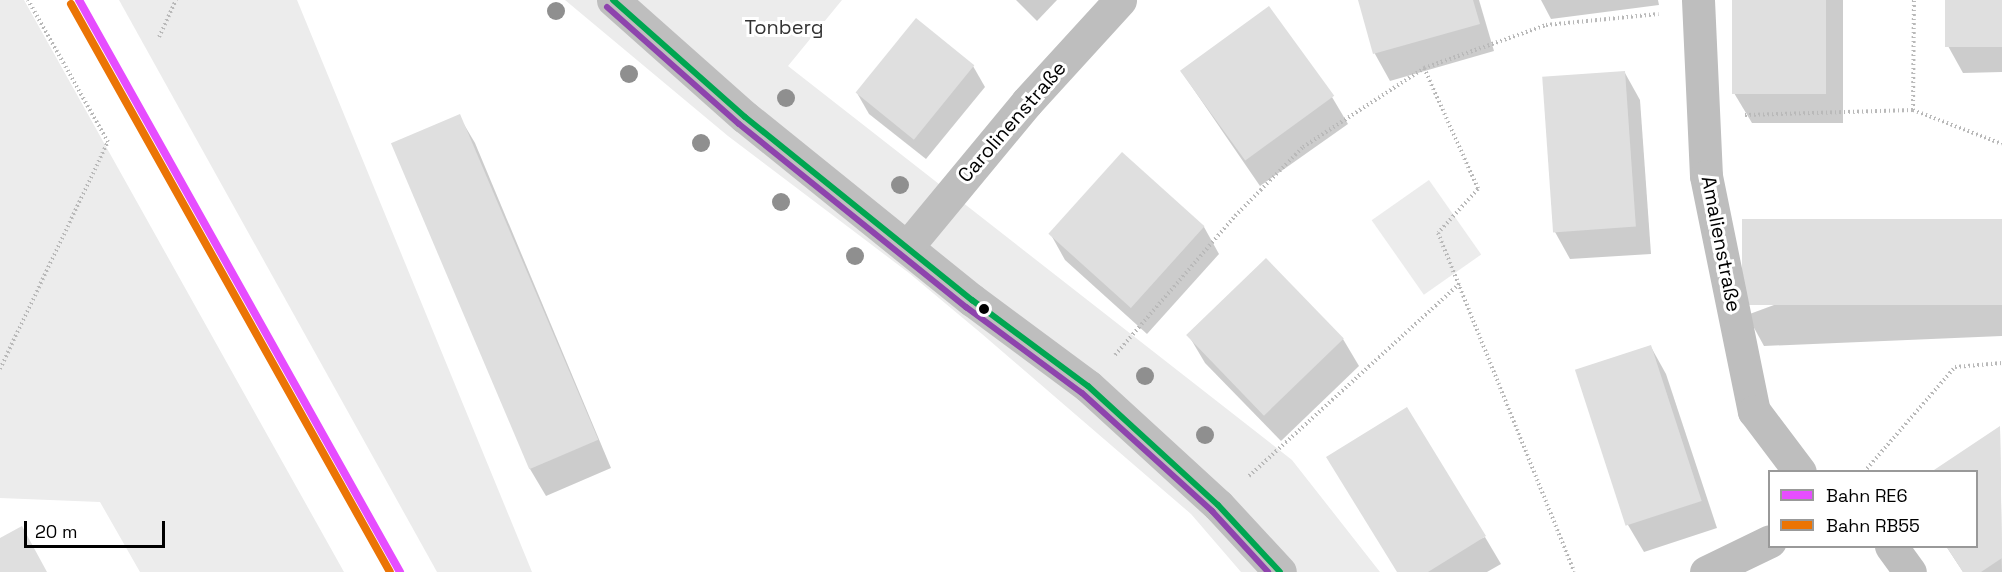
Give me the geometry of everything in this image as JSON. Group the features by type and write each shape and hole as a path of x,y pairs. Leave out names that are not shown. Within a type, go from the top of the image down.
{"street":[{"path":"612,0 744,117 907,247 1088,386 1218,505 1280,572"},
{"name":"Carolinenstraße","path":"907,247 1027,102 1120,0"},
{"name":"Amalienstraße","path":"1698,5 1706,176 1754,411 1799,470"},
{"path":"1706,572 1768,542"},
{"path":"1892,548 1910,572"}],"path":[{"path":"0,369 108,142 28,0"},
{"path":"159,37 176,0"},
{"path":"1913,110 1914,0"},
{"path":"1088,386 1235,216 1303,147 1424,68 1546,25 1698,5"},
{"path":"1424,68 1478,189 1438,233 1574,572"},
{"path":"1703,116 1913,110 2002,144"},
{"path":"1218,505 1459,284"},
{"path":"1865,470 1955,367 2002,363"}],"green space":[{"path":"0,0 24,0 344,572 140,572 100,502 0,498"},
{"path":"119,0 297,0 532,572 437,572"},
{"name":"Tonberg","path":"565,0 842,0 788,66 1292,460 1380,572 1241,572 1191,514 982,334 909,273 728,136"},
{"path":"1429,180 1481,255 1424,295 1372,220"}],"building":[{"path":"1358,0 1473,0 1480,24 1373,54"},
{"path":"1732,0 1826,0 1826,94 1732,94"},
{"path":"1945,0 2002,0 2002,47 1945,47"},
{"path":"1269,6 1334,96 1245,160 1180,71"},
{"path":"916,18 974,65 914,140 856,93"},
{"path":"1625,71 1636,227 1553,232 1542,77"},
{"path":"460,114 598,440 529,469 391,143"},
{"path":"1122,152 1204,226 1131,308 1048,234"},
{"path":"1742,219 2002,219 2002,305 1742,305"},
{"path":"1266,258 1344,339 1264,416 1186,335"},
{"path":"1651,345 1702,501 1626,526 1575,370"},
{"path":"1407,407 1486,536 1428,572 1397,572 1326,457"},
{"path":"2000,426 2002,558 1981,572 1963,572 1947,548 1978,548 1978,470 1934,470"},
{"path":"22,526 47,572 0,572 0,538"}],"rail line":[{"name":"RE6","path":"79,0 400,572"},
{"name":"RB55","path":"71,4 390,572"}],"transit line":[{"path":"613,0 745,117 972,300 1088,386 1218,505 1280,572"},
{"path":"607,7 739,124 966,307 1082,393 1212,511 1268,572"}]}
